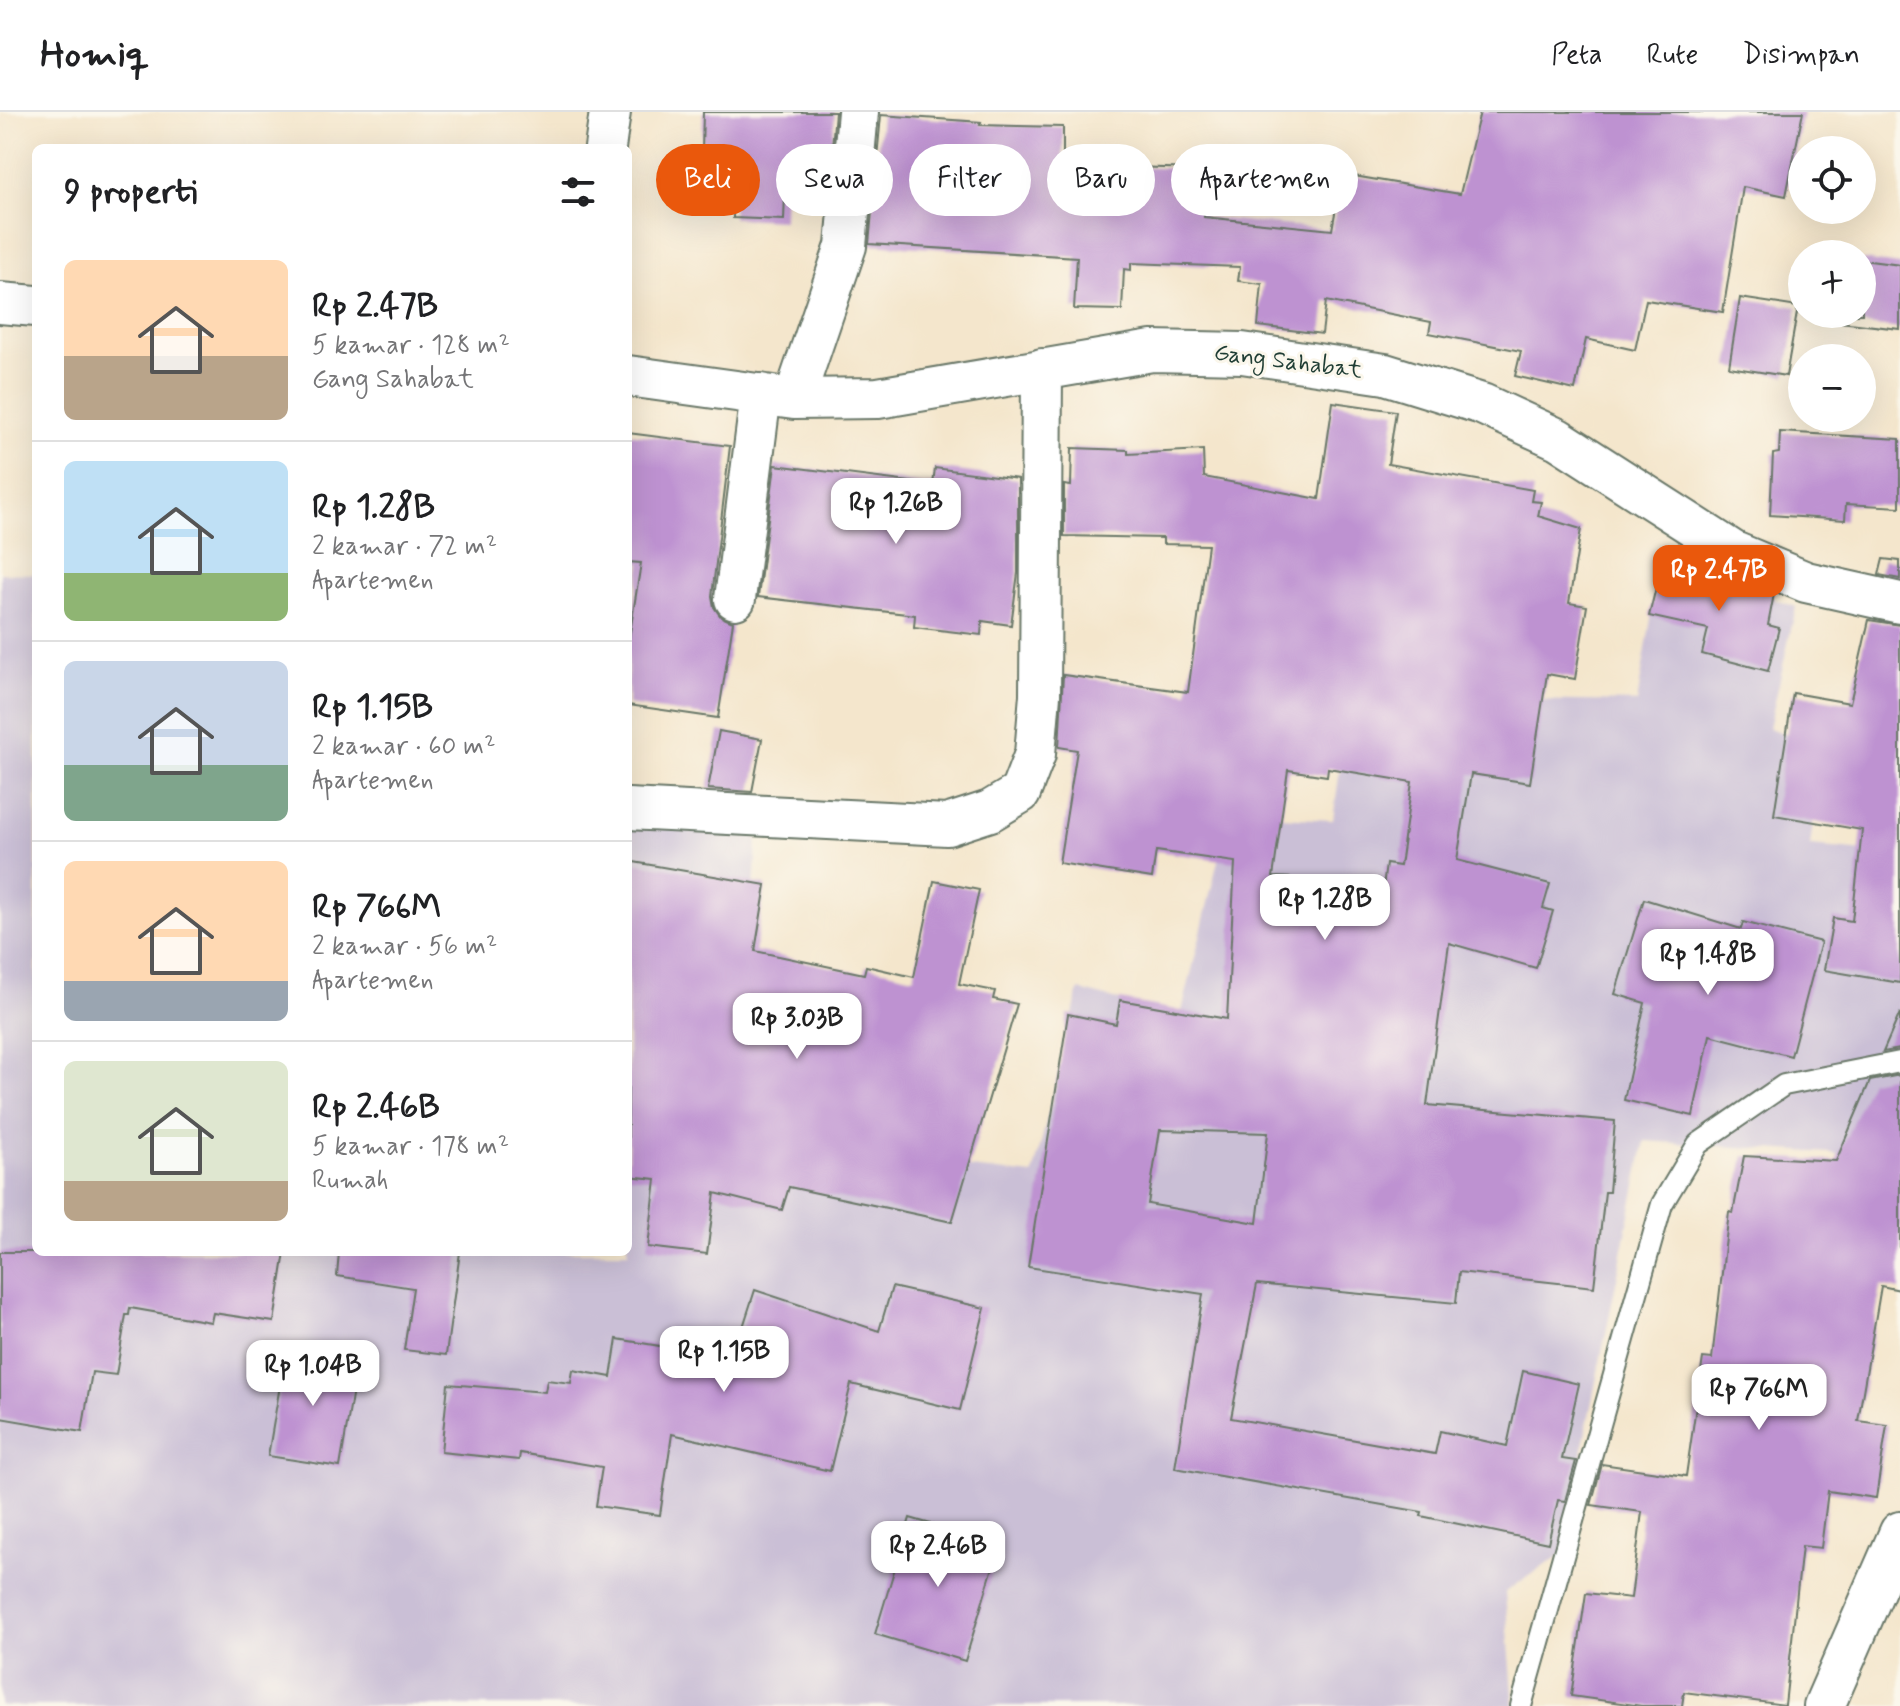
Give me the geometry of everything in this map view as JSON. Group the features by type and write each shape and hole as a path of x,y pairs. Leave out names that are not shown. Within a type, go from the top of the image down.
{"street":[{"path":"606,144 610,112"},
{"path":"735,599 778,396 846,246 858,112"},
{"path":"0,303 32,306"},
{"name":"Gang Sahabat","path":"632,377 778,396 878,398 1167,351 1242,353 1385,374 1482,404 1558,439 1734,552 1806,582 1900,603"},
{"path":"632,809 947,825 990,811 1020,793 1035,754 1040,695 1042,369"},
{"path":"1824,1706 1900,1532"}],"lane":[{"path":"1521,1706 1624,1348 1635,1290 1662,1204 1676,1180 1698,1144 1784,1085 1900,1062"}],"shaded area":[{"path":"1661,559 1796,607 1769,728 1823,748 1810,846 1900,854 1900,1171 1831,1153 1645,1141 1583,1445 1577,1544 1505,1592 1514,1706 0,1706 0,573 32,574 32,1256 632,1256 632,814 758,827 737,1142 1033,1175 1079,990 1181,1016 1229,814 1333,820 1350,697 1637,702"}],"building":[{"path":"703,112 835,112 832,144 776,144 776,216 784,216 784,220 733,218 760,216 760,144 702,144"},
{"path":"1480,112 1803,112 1798,136 1788,136 1786,196 1743,187 1723,312 1646,300 1635,350 1586,339 1575,390 1515,376 1521,351 1429,333 1431,322 1326,301 1322,334 1258,326 1262,284 1238,281 1240,267 1131,263 1131,270 1124,269 1122,310 1074,309 1077,257 869,244 872,216 893,216 893,144 878,144 881,115 981,122 980,125 1063,127 1063,144 1047,144 1047,216 1155,216 1155,168 1171,168 1171,216 1204,216 1332,230 1334,216 1358,216 1358,177 1460,194"},
{"path":"1876,262 1900,265 1900,329 1876,326"},
{"path":"1740,298 1788,305 1788,328 1794,328 1792,344 1788,344 1786,376 1729,367"},
{"path":"1333,402 1396,411 1388,464 1533,490 1531,501 1541,502 1538,516 1581,529 1569,603 1587,606 1575,679 1547,674 1530,783 1471,774 1457,860 1550,884 1543,908 1553,911 1536,968 1449,943 1427,1105 1615,1121 1609,1192 1605,1192 1594,1287 1459,1272 1456,1303 1257,1284 1231,1418 1435,1454 1440,1431 1507,1446 1523,1371 1579,1384 1562,1459 1576,1461 1565,1501 1558,1500 1548,1543 1421,1516 1422,1512 1175,1468 1203,1294 1028,1267 1068,1014 1116,1024 1120,1000 1227,1019 1235,862 1156,851 1152,878 1059,863 1077,750 1059,747 1063,675 1188,692 1208,545 1163,544 1163,538 1064,536 1064,485 1071,486 1072,448 1128,450 1128,454 1203,450 1204,477 1319,499","holes":["1328,768 1412,782 1400,866 1386,864 1382,895 1292,890 1292,878 1273,877 1288,770 1327,776","1160,1130 1268,1133 1257,1223 1148,1204"]},
{"path":"1780,432 1900,439 1900,507 1846,504 1845,520 1770,515 1773,454 1779,453"},
{"path":"632,434 730,446 712,596 714,607 721,617 733,622 718,718 632,706 632,620 641,563 632,562"},
{"path":"775,465 933,485 935,468 1018,479 1018,573 1011,625 982,621 981,635 914,627 915,615 758,597"},
{"path":"1883,559 1900,561 1900,579 1879,575"},
{"path":"1662,563 1725,577 1726,574 1774,594 1768,625 1779,628 1768,671 1702,654 1708,629 1649,616"},
{"path":"1869,620 1900,625 1900,983 1824,970 1833,918 1852,921 1862,830 1774,815 1793,693 1850,703"},
{"path":"719,731 762,739 752,792 708,789"},
{"path":"632,862 766,885 755,951 864,974 866,966 914,977 934,881 979,890 959,984 995,991 993,999 1017,1004 952,1222 789,1187 782,1210 715,1193 707,1254 648,1247 656,1179 632,1176"},
{"path":"1644,899 1741,929 1743,922 1821,942 1791,1056 1710,1035 1693,1116 1624,1100 1645,1003 1615,994"},
{"path":"1900,1013 1900,1049 1883,1052"},
{"path":"1900,1075 1900,1290 1881,1286 1858,1421 1887,1425 1876,1498 1828,1491 1821,1548 1802,1546 1785,1705 1684,1692 1682,1706 1642,1706 1571,1696 1586,1593 1631,1598 1642,1512 1591,1505 1602,1464 1686,1476 1703,1358 1712,1359 1729,1212 1733,1213 1744,1156 1836,1161 1870,1081"},
{"path":"0,1252 32,1252 32,1256 284,1256 274,1322 213,1313 211,1322 130,1308 129,1315 126,1315 116,1375 92,1372 82,1432 0,1418"},
{"path":"339,1256 459,1256 446,1355 404,1350 413,1288 337,1276"},
{"path":"892,1287 985,1308 960,1410 851,1384 830,1471 672,1434 660,1515 596,1506 602,1467 520,1453 519,1460 441,1452 448,1384 545,1392 547,1380 571,1383 573,1370 611,1377 617,1339 733,1358 755,1290 879,1331"},
{"path":"286,1350 358,1360 340,1467 268,1456"},
{"path":"910,1518 1000,1544 965,1661 875,1634"}]}
